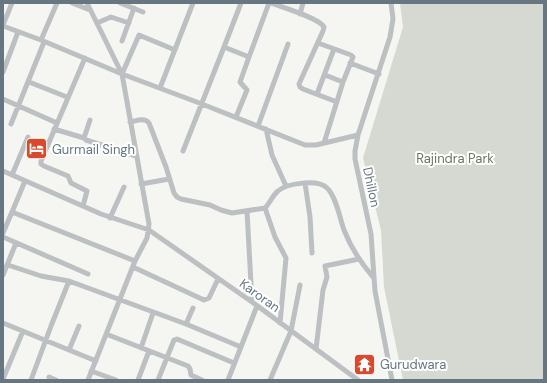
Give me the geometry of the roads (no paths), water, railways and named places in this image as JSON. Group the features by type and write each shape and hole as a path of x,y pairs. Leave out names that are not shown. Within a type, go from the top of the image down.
{"street":[{"path":"12,3 3,26 305,145 316,145 358,135"},
{"path":"12,124 29,82 42,41 57,3"},
{"path":"72,3 90,10"},
{"path":"87,3 122,74 149,224 149,230 88,380"},
{"path":"120,3 143,12"},
{"path":"160,88 193,3"},
{"path":"183,151 241,3"},
{"path":"236,117 247,90 240,82 270,3 323,24 323,31 299,84 300,87 337,102"},
{"path":"300,14 303,3"},
{"name":"Dhillon","path":"391,3 393,27 358,135 355,159 371,238 373,277 392,380"},
{"path":"122,41 134,8"},
{"path":"97,23 111,17 129,23"},
{"path":"3,72 18,32"},
{"path":"122,74 139,36 175,50"},
{"path":"318,43 352,56 324,143"},
{"path":"258,126 288,44"},
{"path":"224,47 249,57"},
{"path":"317,94 334,49"},
{"path":"83,206 87,191 70,183 68,176 42,164 41,161 84,58"},
{"path":"350,63 379,74"},
{"path":"325,75 343,82"},
{"path":"29,82 67,97"},
{"path":"3,99 57,123"},
{"path":"84,138 90,120"},
{"path":"130,122 147,120 149,123 174,193 177,197 210,204 227,212 246,211 265,208 273,196 286,186 305,183 320,184 328,189 331,193 344,232 359,259 373,277"},
{"path":"54,129 136,156"},
{"path":"266,129 272,155 286,186"},
{"path":"12,175 28,136"},
{"name":"Karoran","path":"3,171 110,218 149,230 358,380"},
{"path":"141,184 169,179"},
{"path":"3,233 25,181"},
{"path":"305,183 310,217 312,253"},
{"path":"110,218 124,187"},
{"path":"265,208 275,237 286,258 280,323"},
{"path":"228,380 241,347 254,304 246,211"},
{"path":"12,212 135,262"},
{"path":"3,237 88,274"},
{"path":"3,275 16,243"},
{"path":"316,349 323,290 328,277 325,266 359,259"},
{"path":"8,265 40,276 69,281 186,324 241,347"},
{"path":"133,267 204,300 208,298 218,279"},
{"path":"31,380 69,281"},
{"path":"270,380 291,331 300,285"},
{"path":"186,324 193,308"},
{"path":"141,348 153,313"},
{"path":"3,323 96,361"},
{"path":"69,350 79,326"},
{"path":"3,379 23,331"},
{"path":"106,334 188,366 191,375 202,380"},
{"path":"158,380 172,342 177,339 234,363"},
{"path":"138,380 149,351"},
{"path":"92,371 116,380"},
{"path":"49,377 56,380"}],"place":[{"name":"Gurmail Singh","path":"37,149"},
{"name":"Gurudwara","path":"365,364"}],"park label":[{"name":"Rajindra Park","path":"455,158"}]}
